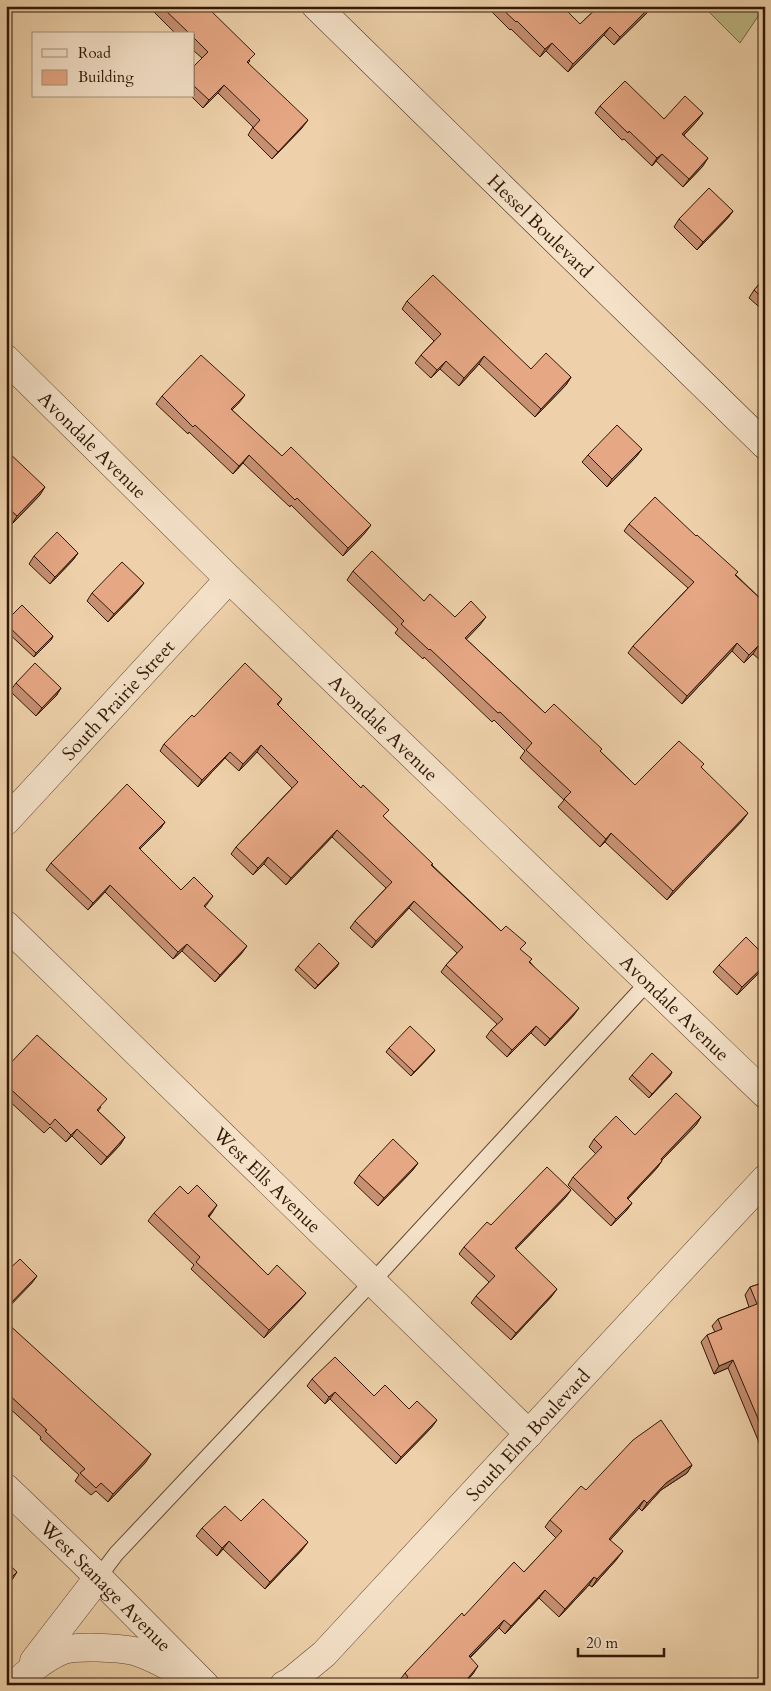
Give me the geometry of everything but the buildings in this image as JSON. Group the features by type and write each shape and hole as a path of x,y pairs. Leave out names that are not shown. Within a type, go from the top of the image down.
{"street":[{"name":"Hessel Boulevard","path":"316,6 765,445"},
{"name":"Avondale Avenue","path":"6,359 229,579 765,1094"},
{"name":"South Prairie Street","path":"6,821 229,579"},
{"name":"West Ells Avenue","path":"6,925 529,1434"},
{"name":"South Elm Boulevard","path":"284,1685 324,1654 765,1179"},
{"name":"West Stanage Avenue","path":"6,1488 203,1685"},
{"path":"17,1682 98,1578"},
{"path":"17,1682 62,1651 79,1647 135,1652 167,1665 203,1685"}],"lane":[{"path":"98,1578 116,1554 372,1282 648,982"}],"shaded area":[{"path":"703,6 765,6 740,43"}]}
